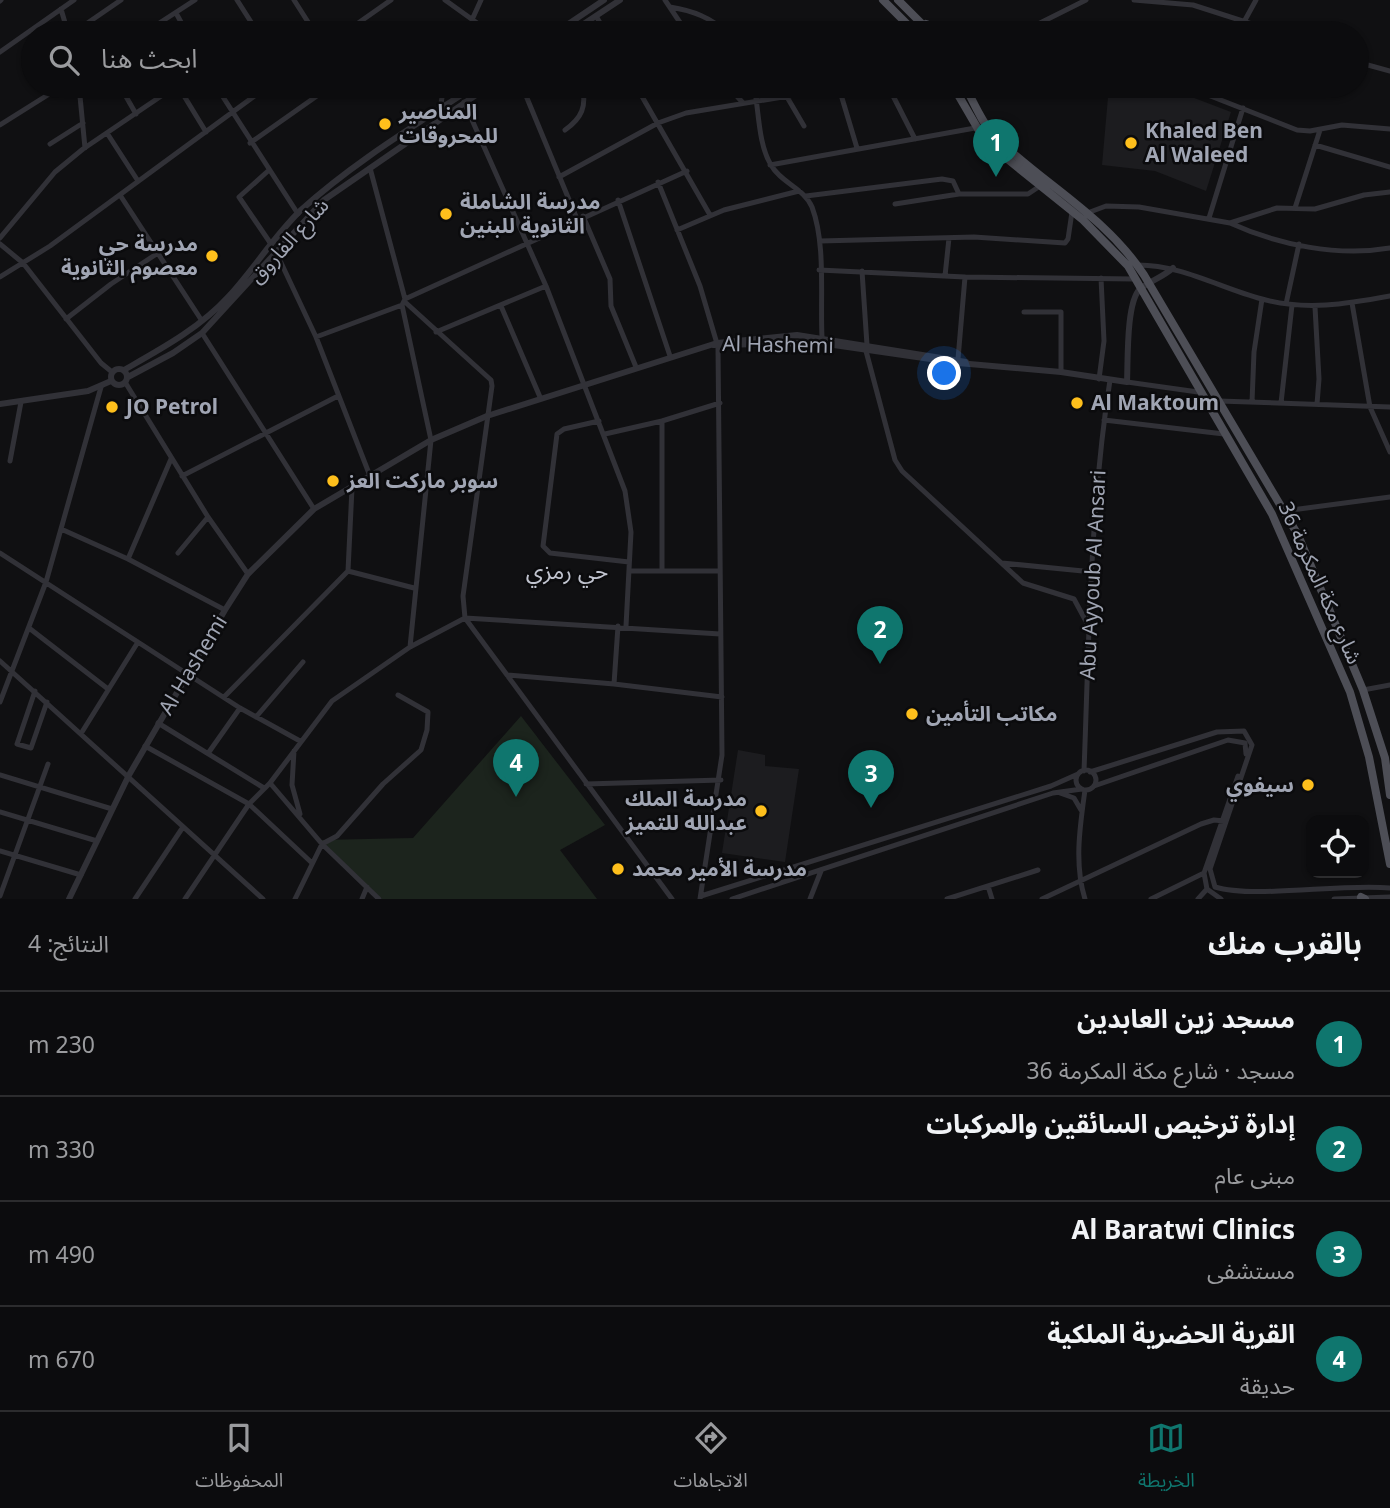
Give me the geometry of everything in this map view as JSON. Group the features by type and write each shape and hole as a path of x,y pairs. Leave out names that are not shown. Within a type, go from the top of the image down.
{"main road":[{"path":"883,0 906,21"},
{"path":"898,0 920,21"},
{"path":"903,17 913,21"},
{"name":"شارع مكة المكرمة 36","path":"959,98 975,128 1004,160 1072,212 1116,251 1128,267 1284,539 1350,692 1369,757 1390,864"},
{"name":"شارع مكة المكرمة 36","path":"972,98 994,136 1090,212 1138,265 1150,284 1298,535 1363,690 1385,758 1390,795"}],"street":[{"path":"44,21 74,0"},
{"path":"89,21 121,0"},
{"path":"163,21 195,0"},
{"path":"237,0 250,21"},
{"path":"294,0 307,21"},
{"path":"361,21 391,0"},
{"path":"445,0 472,21 481,0"},
{"path":"573,21 604,0"},
{"path":"588,21 621,0"},
{"path":"665,0 679,21"},
{"path":"1044,21 1086,0"},
{"path":"1134,0 1194,3 1245,20 1256,0"},
{"path":"670,7 701,14 711,21"},
{"path":"61,9 66,21"},
{"path":"176,13 180,21"},
{"path":"596,16 599,21"},
{"path":"0,52 21,37"},
{"path":"1369,65 1390,71"},
{"path":"0,125 43,98"},
{"path":"80,98 85,148"},
{"path":"127,98 136,114"},
{"path":"0,238 55,172 158,98"},
{"path":"181,98 206,132"},
{"path":"224,98 268,172 298,214"},
{"path":"0,277 120,195 252,98"},
{"path":"250,143 314,98"},
{"path":"440,109 442,98"},
{"name":"شارع الفاروق","path":"126,376 202,321 228,297 298,214 394,139 457,98"},
{"name":"شارع الفاروق","path":"126,376 173,353 202,333 235,301 324,200 470,98"},
{"path":"527,98 559,177 610,278 611,306 636,367"},
{"path":"565,130 580,118 583,98"},
{"path":"643,98 710,215"},
{"path":"739,98 743,103"},
{"path":"756,98 770,165 806,196 813,211 820,241 822,337"},
{"path":"559,177 658,124 686,113 781,98"},
{"path":"788,98 804,125"},
{"path":"842,98 858,148"},
{"path":"894,98 915,139"},
{"path":"1218,98 1297,130 1320,130 1342,125 1390,129"},
{"path":"464,102 546,286 605,434 628,501 629,571 626,626"},
{"path":"1209,218 1243,107"},
{"path":"50,144 83,123"},
{"path":"770,165 975,128"},
{"path":"1295,208 1320,130"},
{"path":"107,133 138,181"},
{"path":"394,139 400,147"},
{"path":"1315,145 1390,167"},
{"path":"370,168 404,302 431,440 410,647"},
{"path":"316,337 404,302 526,242 687,171"},
{"path":"268,172 239,197 271,244"},
{"path":"806,196 942,179 953,181 959,194"},
{"path":"658,182 700,286 716,345 720,403 721,780 701,897 1051,786 1084,772 1217,732 1244,732 1252,745 1203,873 1207,889 1222,899"},
{"path":"895,204 959,194 1027,194 1040,186"},
{"path":"677,230 710,215 799,191"},
{"path":"1230,223 1268,210 1315,209 1364,195 1390,192"},
{"path":"120,195 202,321"},
{"path":"618,200 670,356"},
{"path":"1090,212 1106,206 1139,207 1209,218 1331,251 1390,248"},
{"path":"820,241 949,237 1065,243 1072,212"},
{"path":"945,276 949,237"},
{"path":"0,244 23,263 66,319 112,372"},
{"path":"1281,403 1289,305 1299,244"},
{"path":"276,252 316,337 370,476"},
{"path":"66,319 158,253"},
{"path":"1128,267 1138,265 1173,268 1262,299 1289,305 1315,307 1390,296"},
{"path":"1173,268 1140,289 1132,310 1127,382 1198,392"},
{"path":"819,270 965,277 1134,279"},
{"path":"862,271 867,348 895,460 901,471 1023,583 1035,589 1074,599 1089,626"},
{"path":"958,359 965,277"},
{"path":"1100,379 1104,341 1101,278"},
{"path":"436,332 546,286"},
{"path":"1252,402 1254,352 1262,299"},
{"path":"404,302 491,380 492,396 463,596 465,618 672,899"},
{"path":"1352,303 1370,407 1390,452"},
{"path":"501,306 540,397"},
{"path":"1315,307 1319,379 1317,404"},
{"path":"1024,312 1061,312 1061,372"},
{"path":"202,333 314,509"},
{"name":"Al Hashemi","path":"69,899 129,775 248,574 314,509 431,440 540,397 670,356 716,345 775,338 822,337 867,348 1127,382"},
{"name":"Al Hashemi","path":"775,338 966,362"},
{"path":"0,404 101,387 111,380 112,372 117,368 126,376 182,476 248,574"},
{"path":"111,380 119,385 126,376"},
{"name":"Abu Ayyoub Al Ansari","path":"1084,772 1089,626 1104,420 1110,380"},
{"path":"0,702 46,582 101,387"},
{"path":"182,476 338,396"},
{"path":"1216,400 1390,407"},
{"path":"10,461 21,402"},
{"path":"605,434 662,421 720,403"},
{"path":"1104,420 1224,434"},
{"path":"599,421 564,429 557,434 543,546 550,554 629,562"},
{"path":"662,421 662,571"},
{"path":"128,559 172,459"},
{"path":"224,697 348,571 352,488"},
{"path":"1284,511 1390,497"},
{"path":"178,553 208,517"},
{"path":"61,529 128,559 225,610"},
{"path":"0,553 240,708 300,741"},
{"path":"1002,563 1093,572"},
{"path":"348,571 414,588"},
{"path":"629,571 720,571"},
{"path":"185,899 249,804 270,783 332,701 410,647 465,618 720,634"},
{"path":"614,684 618,626"},
{"path":"29,628 108,689"},
{"path":"82,732 138,642"},
{"path":"0,661 82,732 263,899"},
{"path":"256,717 303,662"},
{"path":"507,675 722,697"},
{"path":"1363,690 1390,685"},
{"path":"35,691 17,744 31,748 47,702"},
{"path":"295,899 322,844 337,836 383,784 424,745 428,712 398,695"},
{"path":"209,752 240,708"},
{"path":"158,723 264,788"},
{"path":"732,899 1057,792 1094,786 1228,740 1242,741 1248,748 1210,869 1215,887 1245,896 1280,898 1323,896 1372,886 1390,888"},
{"path":"145,746 249,804 313,863"},
{"path":"294,751 292,785 301,817"},
{"path":"0,896 48,764"},
{"path":"1084,772 1095,776 1094,786"},
{"path":"1083,789 1077,784 1084,772"},
{"path":"0,775 112,810"},
{"path":"586,783 721,780"},
{"path":"270,783 322,844 379,899"},
{"path":"1083,789 1079,880 1085,899"},
{"path":"1057,792 1074,798 1082,812"},
{"path":"0,812 97,841"},
{"path":"1042,899 1200,824 1224,821"},
{"path":"135,899 183,827"},
{"path":"0,851 81,875"},
{"path":"947,899 1038,870"},
{"path":"810,899 821,871"},
{"path":"1151,899 1203,873"},
{"path":"988,886 992,899"},
{"path":"362,899 367,887"},
{"path":"1198,899 1207,889"},
{"path":"1334,899 1390,897"}],"shaded area":[{"path":"1108,98 1194,98 1231,112 1206,191 1155,171 1102,165"},
{"path":"521,716 605,825 560,850 597,899 382,899 321,840 413,838"},
{"name":"مدرسة الملك عبدالله للتميز","path":"738,750 765,755 765,766 799,769 785,862 722,853"}],"place":[{"name":"المناصير للمحروقات","path":"385,124"},
{"name":"Khaled Ben Al Waleed","path":"1131,143"},
{"name":"مسجد زين العابدين","path":"996,177"},
{"name":"مدرسة الشاملة الثانوية للبنين","path":"446,214"},
{"name":"مدرسة حي معصوم الثانوية","path":"212,256"},
{"name":"Al Maktoum","path":"1077,403"},
{"name":"JO Petrol","path":"112,407"},
{"name":"سوبر ماركت العز","path":"333,481"},
{"name":"إدارة ترخيص السائقين والمركبات","path":"880,664"},
{"name":"مكاتب التأمين","path":"912,714"},
{"name":"سيفوي","path":"1308,785"},
{"name":"القرية الحضرية الملكية","path":"516,797"},
{"name":"Al Baratwi Clinics","path":"871,808"},
{"name":"مدرسة الملك عبدالله للتميز","path":"761,811"},
{"name":"مدرسة الأمير محمد","path":"618,869"}],"district":[{"name":"حي رمزي","path":"567,571"}]}
